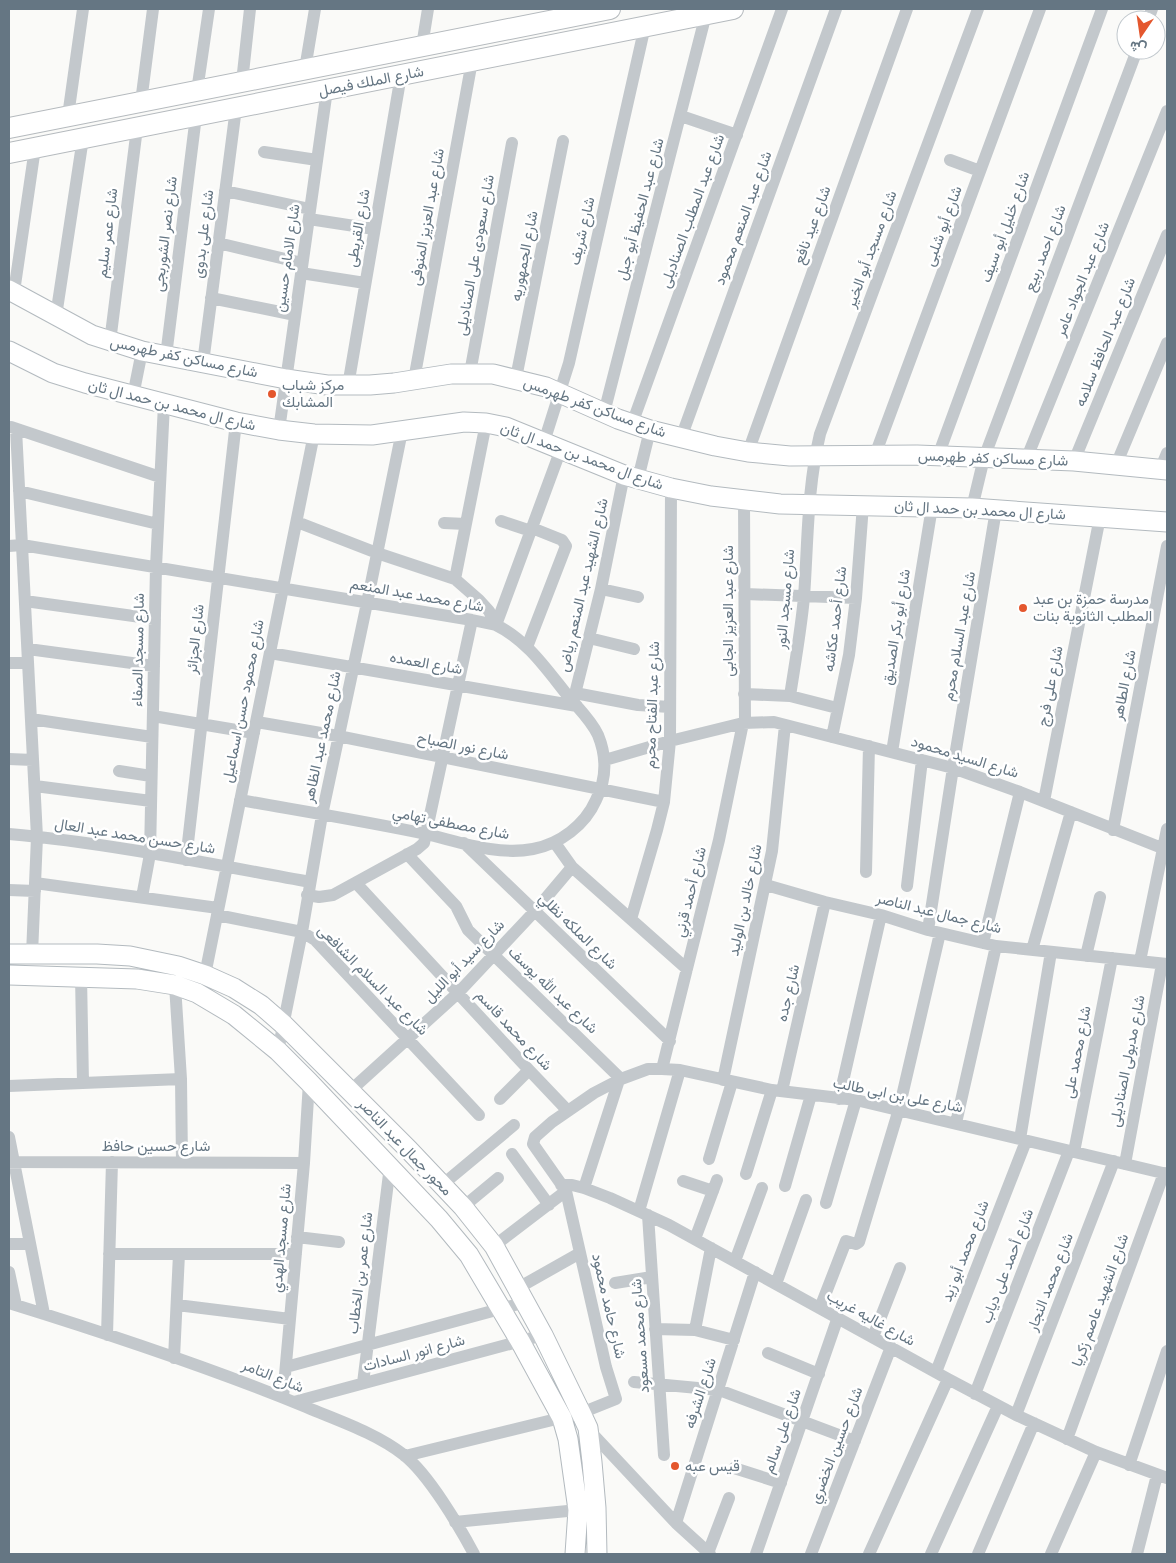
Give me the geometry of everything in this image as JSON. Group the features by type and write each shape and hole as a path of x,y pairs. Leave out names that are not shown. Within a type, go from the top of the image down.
{"main road":[{"name":"شارع الملك فيصل","path":"9,128 610,9"},
{"path":"615,9 611,16 612,21 614,26 623,31"},
{"name":"شارع الملك فيصل","path":"9,153 733,9"},
{"path":"576,16 585,22 588,27 586,38"}],"street":[{"path":"68,116 83,9"},
{"path":"141,102 153,9"},
{"path":"197,91 208,9"},
{"path":"242,82 250,9"},
{"path":"305,69 315,9"},
{"path":"422,46 428,9"},
{"name":"شارع عبد المطلب الصناديلى","path":"632,424 782,9"},
{"name":"شارع عبد المنعم محمود","path":"681,438 836,9"},
{"name":"شارع عيد نافع","path":"748,452 907,9"},
{"name":"شارع مسجد أبو الخير","path":"808,504 815,457 824,422 978,9"},
{"name":"شارع أبو شلبى","path":"875,456 1040,9"},
{"name":"شارع خليل أبو سيف","path":"938,456 1102,9"},
{"name":"شارع عبد الحفيظ أبو جبل","path":"604,413 706,14"},
{"name":"شارع شريف","path":"496,625 532,529 553,445 560,392 569,363 645,26"},
{"name":"شارع احمد ربيع","path":"972,508 984,458 1133,60"},
{"name":"شارع عبد العزيز المنوفى","path":"414,380 472,61"},
{"name":"شارع القريطى","path":"348,386 401,75"},
{"name":"شارع الامام حسين","path":"279,430 327,90"},
{"name":"شارع على بدوى","path":"203,363 236,108"},
{"name":"شارع عبد الجواد عامر","path":"1026,460 1167,110"},
{"name":"شارع نصر الشوربجى","path":"166,356 196,116"},
{"path":"681,116 737,135"},
{"name":"شارع عمر سليم","path":"110,342 137,128"},
{"path":"56,316 83,138"},
{"name":"شارع الجمهوريه","path":"516,378 563,140"},
{"name":"شارع سعودى على الصناديلى","path":"470,373 512,143"},
{"path":"11,291 35,148"},
{"path":"264,152 317,160"},
{"path":"950,160 980,171"},
{"path":"225,191 374,230"},
{"name":"شارع عبد الحافظ سلامه","path":"1074,461 1167,235"},
{"path":"218,243 302,268 365,283"},
{"name":"شارع مساكن كفر طهرمس","path":"11,291 92,335 142,351 286,379 348,386 414,380 451,374 493,374 516,378 560,392 604,413 650,430 748,452 815,457 938,456 1074,461 1116,465 1165,464"},
{"path":"211,298 295,315"},
{"path":"1116,465 1167,343"},
{"name":"شارع ال محمد بن حمد ال ثان","path":"9,351 53,372 85,384 236,422 279,430 314,434 372,435 464,422 486,423 506,427 631,477 711,496 780,504 972,508 1167,522"},
{"path":"133,396 142,351"},
{"name":"شارع مسجد الصفاء","path":"142,897 150,854 156,567 164,404"},
{"name":"شارع الجزائر","path":"186,860 236,422"},
{"path":"455,579 486,423"},
{"path":"32,954 37,837 20,492 13,427 160,477"},
{"name":"شارع الشهيد عبد المنعم رياض","path":"575,700 601,589 631,477 650,430"},
{"name":"شارع محمد عبد الظاهر","path":"278,1050 302,932 322,815 402,431"},
{"name":"شارع محمود حسن اسماعيل","path":"205,975 314,434"},
{"name":"شارع عبد الفتاح محرم","path":"631,919 664,802 670,741 671,488"},
{"path":"20,492 158,524"},
{"name":"شارع عبد العزيز الجابى","path":"744,500 744,723"},
{"name":"شارع مسجد النور","path":"790,696 804,596 808,504"},
{"name":"شارع أحمد عكاشه","path":"832,737 849,655 856,598 863,505"},
{"name":"شارع أبو بكر الصديق","path":"892,752 932,507"},
{"name":"شارع عبد السلام محرم","path":"820,1308 846,1241 856,1244 859,1242 899,1110 934,932 953,768 996,510"},
{"name":"شارع على فرج","path":"1044,801 1100,517"},
{"path":"501,521 532,529 562,540 566,546 527,647"},
{"path":"297,522 378,553 455,579 479,600 489,612 496,625"},
{"path":"444,523 466,524"},
{"name":"شارع محمد عبد المنعم","path":"9,546 22,545 496,625 508,631 527,647 575,700 597,733 605,760"},
{"name":"شارع الطاهر","path":"1113,830 1167,546"},
{"path":"601,589 638,597"},
{"path":"745,594 856,598"},
{"path":"25,601 155,619"},
{"path":"426,834 472,620"},
{"path":"589,638 634,649"},
{"path":"28,650 154,666"},
{"name":"شارع العمده","path":"270,653 458,685 575,700 670,707"},
{"path":"9,663 28,663"},
{"path":"744,694 790,696 837,708"},
{"name":"شارع نور الصباح","path":"153,716 202,724 255,727 338,736 664,802"},
{"path":"31,719 152,737"},
{"name":"شارع السيد محمود","path":"605,760 670,741 744,723 774,722 953,768 1044,801 1165,850"},
{"name":"شارع أحمد قرني","path":"662,1069 719,840 744,723"},
{"name":"شارع خالد بن الوليد","path":"709,1159 728,1081 766,885 776,818 785,725"},
{"path":"866,872 869,746"},
{"path":"9,759 33,760"},
{"name":"شارع مصطفى تهامي","path":"240,800 514,852 555,843 582,821 593,806 601,790 605,760"},
{"path":"906,886 922,760"},
{"path":"119,771 152,776"},
{"path":"35,786 151,801"},
{"path":"956,1123 989,944 1020,792"},
{"path":"1032,950 1071,812"},
{"path":"1140,961 1165,850 1167,828"},
{"name":"شارع حسن محمد عبد العال","path":"9,834 227,867 308,889 319,897 333,895 421,846 426,834"},
{"name":"شارع الملكه نظلي","path":"464,843 670,1041"},
{"path":"555,843 572,866 687,969"},
{"name":"شارع عبد الله يوسف","path":"407,854 456,906 468,930 620,1080"},
{"name":"شارع سيد أبو الليل","path":"350,1091 458,993 534,912 572,866"},
{"name":"شارع محمد قاسم","path":"356,882 567,1110"},
{"name":"شارع جمال عبد الناصر","path":"766,885 825,902 881,915 934,932 989,944 1165,964"},
{"name":"شارع عبد السلام الشافعى","path":"9,890 35,887 142,897 218,912 302,932 315,940 409,1038 479,1115"},
{"path":"1086,956 1100,897"},
{"name":"شارع جده","path":"746,1174 777,1090 825,902"},
{"path":"839,1098 881,915"},
{"name":"شارع محمد أبو زيد","path":"936,1372 1023,1140 1051,952"},
{"name":"محور جمال عبد الناصر","path":"9,954 130,956 178,966 234,988 261,1005 284,1025 409,1150 463,1207 494,1246 543,1335 585,1420 596,1508 597,1554"},
{"name":"شارع محمد على","path":"1072,1152 1112,958"},
{"name":"شارع مدبولى الصناديلى","path":"1119,1163 1165,964"},
{"name":"محور جمال عبد الناصر","path":"9,975 137,979 175,985 197,994 234,1015 278,1050 439,1218 468,1255 520,1341 562,1418 568,1439 578,1510 575,1554"},
{"path":"81,976 83,1083"},
{"path":"175,985 181,1079 182,1162"},
{"name":"شارع على بن ابى طالب","path":"564,1188 534,1148 533,1140 567,1110 594,1093 648,1069 680,1070 777,1090 856,1100 1165,1173"},
{"path":"500,1099 529,1070"},
{"name":"شارع محمد مسعود","path":"664,1455 652,1277 643,1213 680,1070"},
{"path":"9,1086 181,1079"},
{"path":"584,1188 620,1080"},
{"name":"شارع مسجد الهدي","path":"288,1399 286,1367 304,1163 309,1082"},
{"path":"785,1186 811,1095"},
{"path":"826,1203 856,1100"},
{"path":"442,1185 514,1125"},
{"path":"9,1137 11,1162 44,1314"},
{"path":"390,1166 409,1150"},
{"name":"شارع أحمد على دياب","path":"975,1394 1072,1152"},
{"path":"512,1154 549,1204"},
{"name":"شارع حسين حافظ","path":"11,1162 304,1163"},
{"path":"107,1335 112,1162"},
{"name":"شارع محمد النجار","path":"1016,1415 1119,1163"},
{"name":"شارع عمر بن الخطاب","path":"363,1383 390,1166"},
{"name":"شارع الشهيد عاصم زكريا","path":"1067,1439 1165,1173"},
{"path":"463,1207 498,1178"},
{"path":"683,1181 715,1186 694,1239"},
{"name":"شارع غاليه غريب","path":"564,1188 572,1185 584,1188 643,1213 735,1261 998,1406 1096,1452 1162,1476"},
{"path":"494,1246 549,1204 564,1188"},
{"name":"شارع حامد محمود","path":"564,1188 606,1367 616,1398 585,1420"},
{"path":"735,1261 762,1188"},
{"path":"776,1284 806,1200"},
{"path":"297,1237 339,1242"},
{"path":"9,1244 30,1244"},
{"path":"695,1330 711,1248"},
{"name":"شارع انور السادات","path":"286,1367 500,1309 580,1253"},
{"path":"109,1254 296,1254"},
{"path":"174,1358 179,1254"},
{"path":"873,1337 900,1268"},
{"path":"9,1272 12,1304"},
{"name":"شارع الشرفه","path":"676,1523 755,1272"},
{"path":"616,1282 652,1277"},
{"name":"شارع التامر","path":"12,1304 245,1382 352,1426 387,1443 416,1467 455,1522 474,1554"},
{"path":"177,1305 290,1319"},
{"name":"شارع على سالم","path":"756,1554 838,1318"},
{"path":"656,1329 695,1330 734,1340"},
{"name":"شارع انور السادات","path":"288,1399 363,1383 543,1335"},
{"name":"شارع حسين الخضري","path":"812,1554 891,1347"},
{"path":"1129,1465 1167,1351"},
{"path":"768,1353 819,1374"},
{"path":"870,1554 948,1380"},
{"path":"634,1382 719,1390 855,1441"},
{"path":"931,1554 998,1406"},
{"path":"405,1456 562,1418 585,1420 676,1523 709,1554 729,1498"},
{"path":"978,1554 1034,1423"},
{"path":"1051,1554 1096,1452"},
{"path":"734,1468 781,1483"},
{"path":"1137,1554 1162,1476"},
{"path":"455,1522 578,1510"}],"place":[{"name":"مركز شباب المشابك","path":"272,394"},
{"name":"مدرسة حمزة بن عبد المطلب الثانوية بنات","path":"1023,608"},
{"name":"قيس عبه","path":"675,1466"}]}
